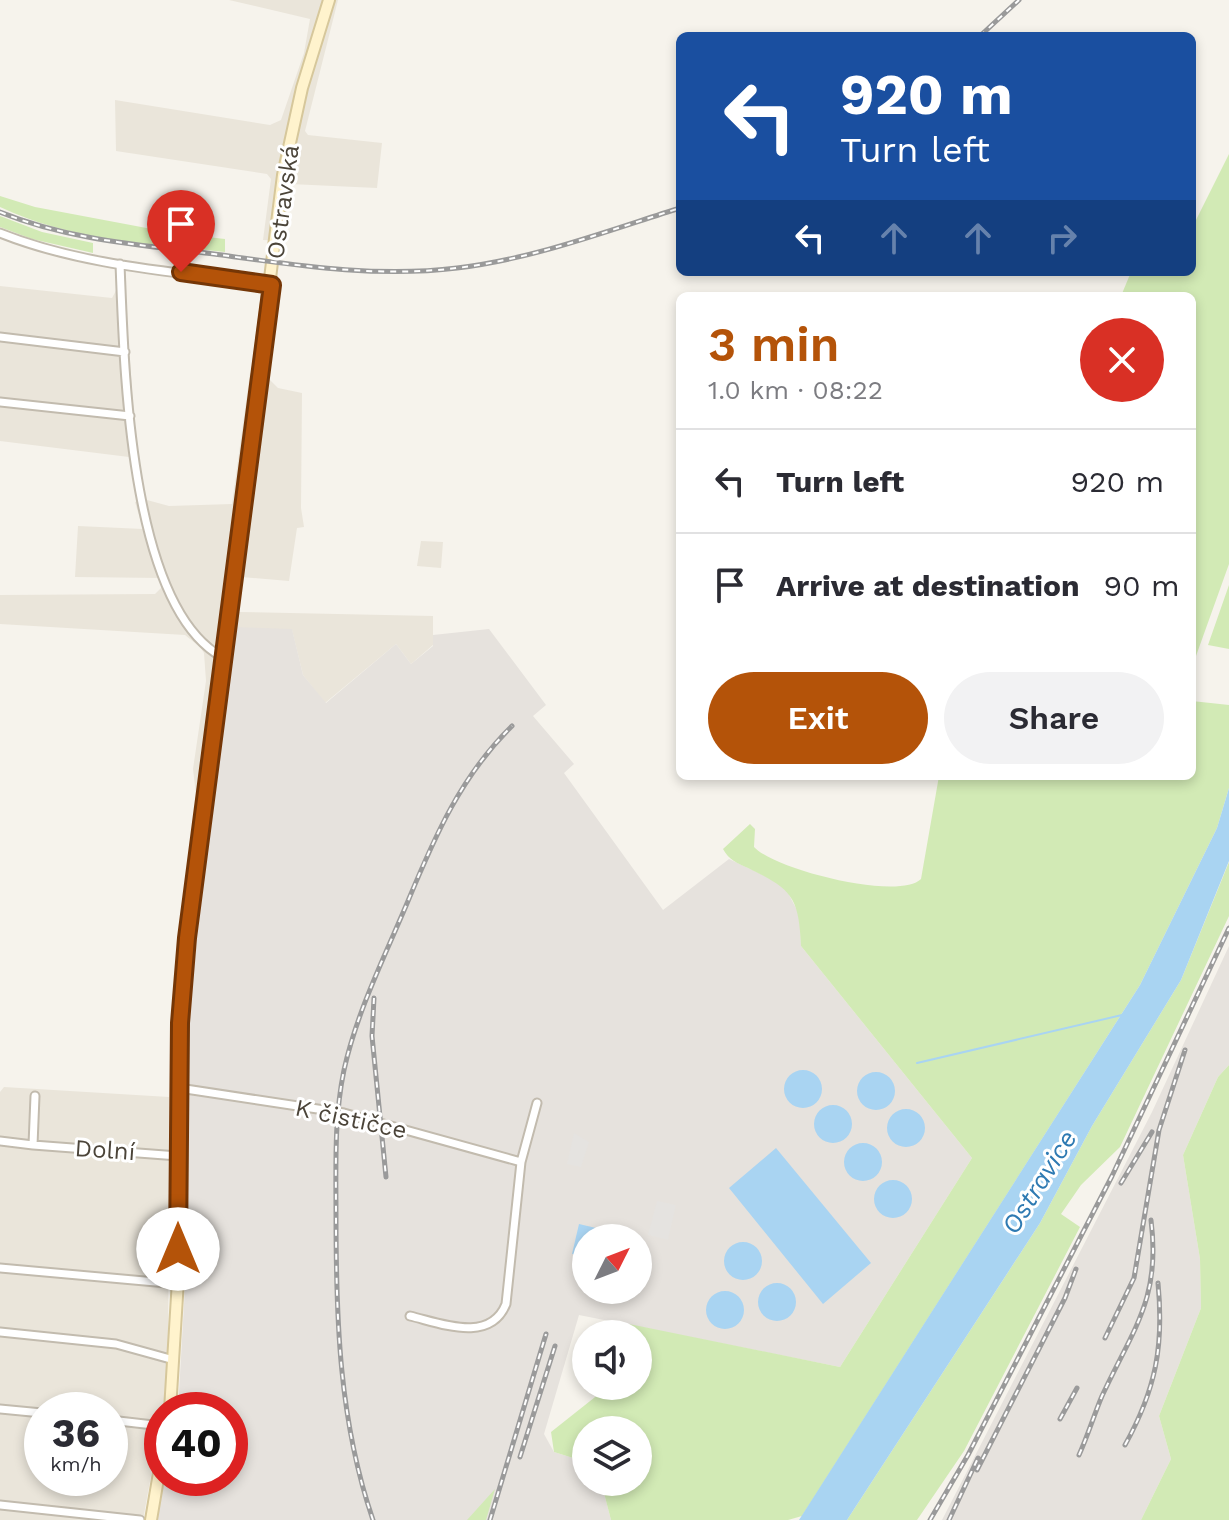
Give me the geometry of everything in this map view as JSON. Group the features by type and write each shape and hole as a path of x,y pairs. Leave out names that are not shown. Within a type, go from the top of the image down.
{"street":[{"name":"Ostravská","path":"171,1392 178,1284 179,1088 187,938 272,285 283,175 302,88 329,0"},
{"path":"0,233 37,248 120,264 272,285"},
{"path":"120,264 130,416 140,501 166,581 191,630 222,657"},
{"path":"0,337 125,352"},
{"path":"0,402 130,416"},
{"name":"K čističce","path":"179,1088 344,1113 521,1162"},
{"path":"33,1145 35,1096"},
{"path":"410,1316 473,1328 486,1326 501,1314 506,1304 521,1162 537,1103"},
{"name":"Dolní","path":"0,1141 178,1156"},
{"path":"0,1268 178,1284"},
{"path":"0,1332 116,1344 174,1360"},
{"path":"0,1409 24,1411"},
{"path":"151,1520 155,1496"},
{"path":"0,1505 140,1520"}],"shaded area":[{"path":"229,0 338,0 305,131 308,135 382,143 377,188 290,184 283,241 263,240 271,179 267,174 116,151 115,100 270,125 281,120 304,53 310,19"},
{"path":"0,286 112,298 118,287 125,293 137,458 0,441"},
{"path":"250,373 268,378 278,388 302,393 301,508 304,527 297,528 289,581 241,577 239,612 433,616 433,645 411,664 396,644 325,703 303,675 292,630 232,628 213,794 196,795 193,769 206,681 204,653 200,647 185,635 0,624 0,595 155,594 162,587 161,578 75,577 78,526 143,529 135,502 147,500 169,506 232,504"},
{"path":"421,541 443,542 441,568 417,566"},
{"path":"232,627 292,629 303,675 326,703 396,644 411,664 433,646 433,635 489,629 546,705 533,716 574,764 564,773 663,910 729,859 784,885 800,916 801,946 972,1158 840,1367 652,1330 652,1320 604,1320 579,1315 578,1320 572,1320 572,1339 544,1434 554,1452 572,1458 572,1496 605,1496 611,1520 157,1520 162,1496 248,1496 248,1392 179,1392 185,1287 187,1029"},
{"path":"1229,946 1229,1065 1218,1077 1183,1155 1200,1259 1201,1308 1159,1416 1171,1459 1141,1520 942,1520 1152,1112"},
{"path":"4,1087 169,1097 168,1381 166,1392 144,1392 144,1496 147,1496 143,1520 0,1520 0,1092"},
{"path":"574,1133 589,1142 581,1167 567,1164"},
{"path":"657,1201 676,1205 668,1240 652,1236 651,1224"}],"green space":[{"path":"1229,154 1229,564 1196,656 1196,292 1123,292 1129,276 1196,276 1196,220"},
{"path":"0,196 35,207 173,233 225,239 225,252 82,234 0,207"},
{"path":"0,216 42,232 93,243 93,253 32,239 0,227"},
{"path":"1229,585 1229,649 1208,645"},
{"path":"1196,701 1229,705 1229,788 1217,828 1140,985 802,1516 788,1520 611,1520 605,1496 652,1496 652,1416 572,1416 572,1458 554,1452 551,1432 591,1400 652,1400 652,1329 840,1367 972,1158 801,946 798,916 790,896 774,882 734,861 723,849 750,824 755,829 754,847 786,865 864,885 908,885 921,879 938,780 1196,780"},
{"path":"1229,862 1229,916 1120,1147 1081,1185 1061,1214 1080,1227 964,1451 917,1520 847,1520 1040,1223 1092,1126 1181,980"},
{"path":"1229,1065 1229,1520 1141,1520 1171,1459 1159,1416 1201,1308 1200,1259 1183,1155 1218,1077"},
{"path":"495,1489 486,1520 467,1520"}],"water":[{"name":"Ostravice","path":"1229,788 1229,861 1181,980 1092,1126 1040,1223 847,1520 799,1520 1140,985 1217,828"},
{"path":"803,1070 817,1075 822,1089 817,1103 803,1108 789,1103 784,1089 789,1075"},
{"path":"876,1072 890,1077 895,1091 890,1105 876,1110 862,1105 857,1091 862,1077"},
{"path":"833,1105 847,1110 852,1124 847,1138 833,1143 819,1138 814,1124 819,1110"},
{"path":"906,1109 920,1114 925,1128 920,1142 906,1147 892,1142 887,1128 892,1114"},
{"path":"863,1143 877,1148 882,1162 877,1176 863,1181 849,1176 844,1162 849,1148"},
{"path":"776,1148 871,1263 823,1304 729,1188"},
{"path":"893,1180 907,1185 912,1199 907,1213 893,1218 879,1213 874,1199 879,1185"},
{"path":"743,1242 757,1247 762,1261 757,1275 743,1280 729,1275 724,1261 729,1247"},
{"path":"777,1283 791,1288 796,1302 791,1316 777,1321 763,1316 758,1302 763,1288"},
{"path":"725,1291 739,1296 744,1310 739,1324 725,1329 711,1324 706,1310 711,1296"}],"waterway":[{"path":"917,1063 1122,1015"}],"railway":[{"path":"984,32 1019,0"},
{"path":"0,212 52,229 106,240 305,266 396,272 457,268 514,258 676,209"},
{"path":"373,1520 346,1407 339,1331 336,1161 344,1070 364,1005 439,830 478,765 512,726"},
{"path":"930,1520 968,1455 1112,1176 1229,928"},
{"path":"374,998 372,1036 386,1177"},
{"path":"1105,1338 1134,1278 1159,1130 1185,1050"},
{"path":"1121,1183 1152,1132"},
{"path":"1079,1455 1102,1396 1134,1332 1148,1293 1153,1247 1151,1220"},
{"path":"977,1470 1065,1298 1076,1269"},
{"path":"1125,1445 1144,1405 1155,1367 1160,1327 1158,1283"},
{"path":"490,1520 546,1334"},
{"path":"520,1457 555,1346"},
{"path":"1060,1419 1077,1388"},
{"path":"949,1520 978,1458"}],"route":[{"path":"178,1249 180,1023 187,938 272,285 181,272"}]}
